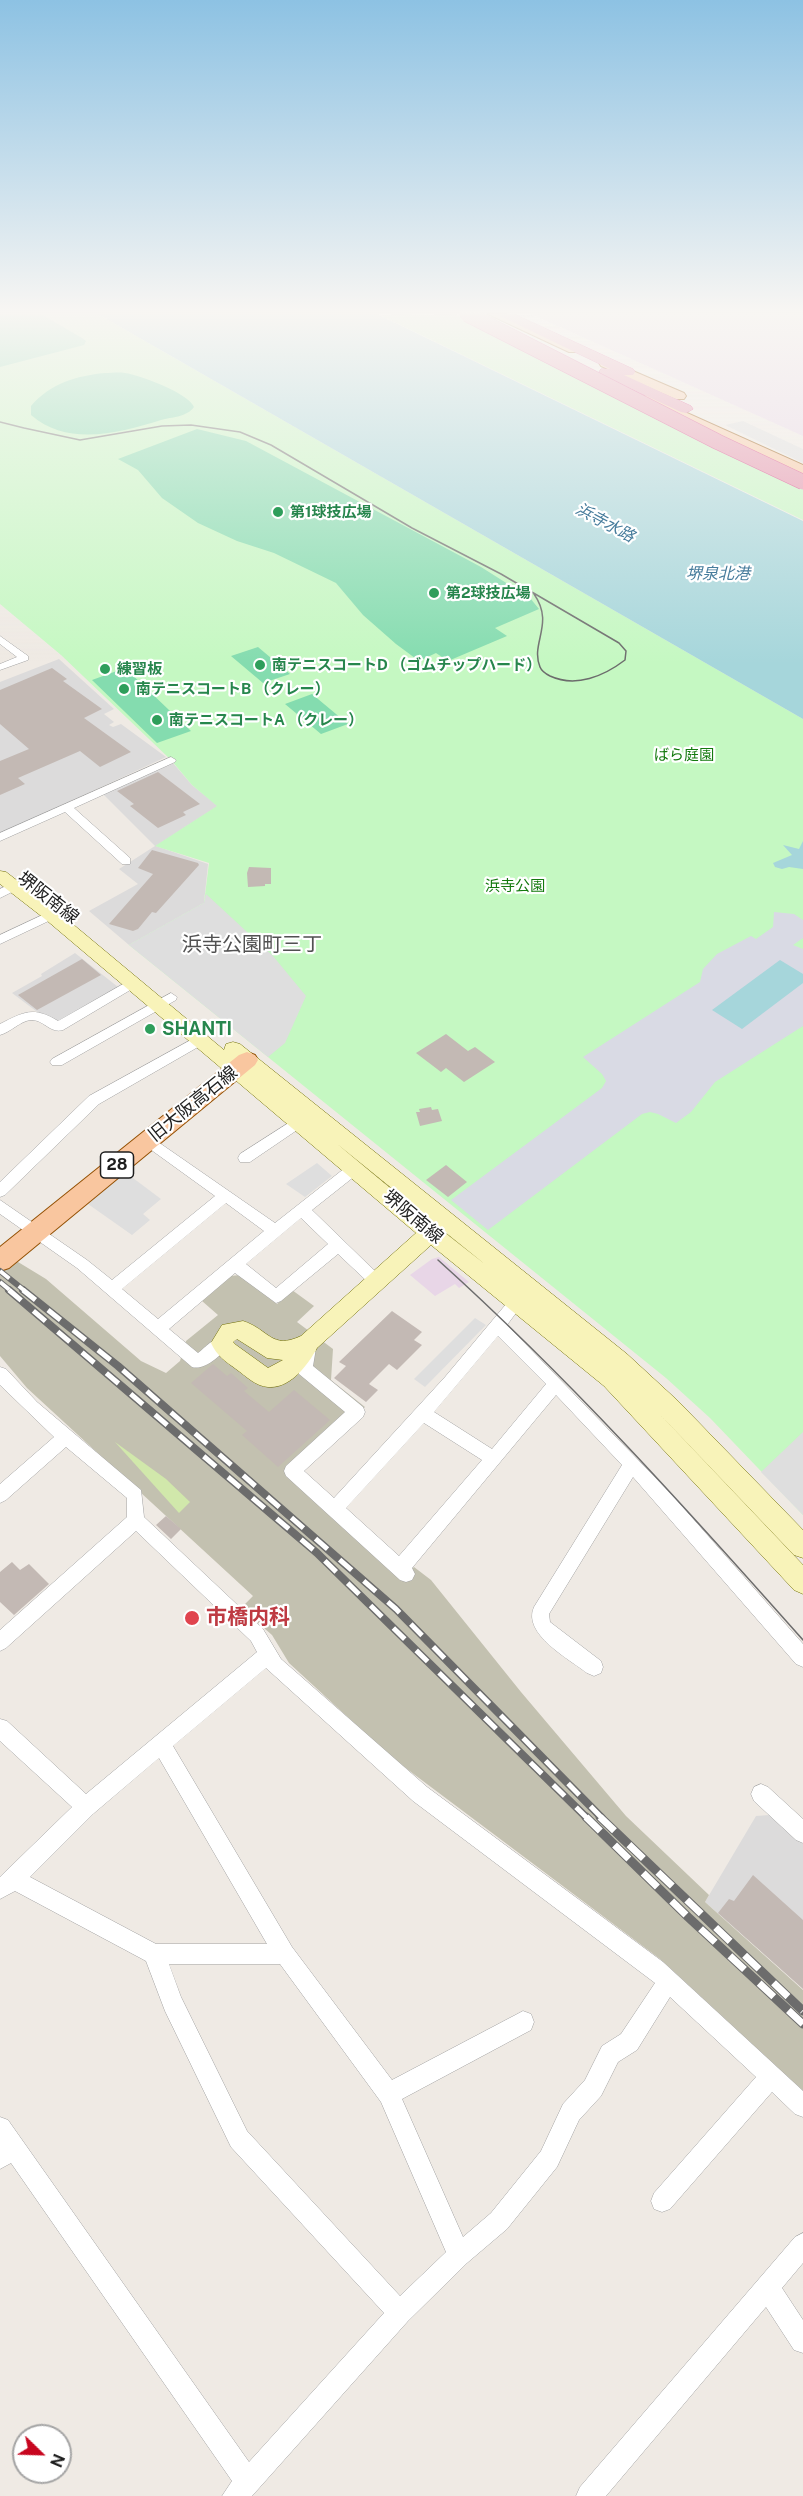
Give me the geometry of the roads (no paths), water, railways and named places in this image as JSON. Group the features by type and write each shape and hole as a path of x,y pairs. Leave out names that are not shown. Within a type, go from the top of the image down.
{"highway":[{"path":"696,430 803,482"},
{"path":"711,430 803,475"}],"main road":[{"path":"716,430 803,470"},
{"name":"堺阪南線","path":"0,860 240,1065 437,1226 517,1302 612,1379 803,1582"},
{"name":"堺阪南線","path":"5,885 51,915 132,983 164,1001 200,1040 240,1065 298,1122 355,1168 596,1342 670,1408 803,1547"},
{"name":"旧大阪高石線","path":"0,1261 240,1065"},
{"path":"222,1342 229,1352 268,1378 274,1378 302,1355 309,1342 437,1226"}],"street":[{"path":"0,639 24,658 0,667"},
{"path":"0,654 12,649"},
{"path":"0,837 171,760"},
{"path":"66,807 126,861"},
{"path":"0,940 51,915"},
{"path":"0,1030 32,1014 38,1014 58,1027 132,983"},
{"path":"57,1062 164,1001"},
{"path":"0,1191 94,1100 200,1040"},
{"path":"245,1158 298,1122"},
{"path":"148,1140 275,1231"},
{"path":"159,1328 355,1168"},
{"path":"112,1289 226,1195"},
{"path":"0,1206 82,1264 198,1362 222,1342"},
{"path":"302,1210 376,1281"},
{"path":"236,1264 276,1297 338,1245"},
{"path":"334,1509 423,1413 517,1302"},
{"path":"498,1327 510,1336 632,1464 803,1658"},
{"path":"309,1342 305,1369 357,1412 292,1471 403,1571 493,1458 556,1384"},
{"path":"0,1374 15,1392 112,1472 135,1495 136,1520 238,1616 256,1635 274,1665 420,1794 669,1980 803,2106"},
{"path":"423,1413 493,1458"},
{"path":"0,1495 67,1436"},
{"path":"594,1667 542,1627 540,1613 632,1464"},
{"path":"0,1642 136,1520"},
{"path":"268,1654 86,1807 7,1884 154,1954 285,1954"},
{"path":"0,1728 86,1807"},
{"path":"161,1744 285,1954 389,2094 459,2255"},
{"path":"761,1794 803,1833"},
{"path":"154,1954 173,2003 239,2139 400,2313"},
{"path":"4,2144 241,2488 400,2313 459,2255 499,2221 549,2159 571,2112 593,2088 610,2054 629,2042 669,1980"},
{"path":"389,2094 523,2022"},
{"path":"662,2201 771,2076"},
{"path":"589,2496 803,2245"},
{"path":"767,2288 803,2341"}],"water":[{"name":"堺泉北港","path":"301,430 617,430 803,521 803,719"},
{"path":"803,841 803,869 775,867 773,863 792,855 783,845 799,849"},
{"path":"780,960 803,974 803,983 742,1029 712,1010"}],"tram line":[{"path":"36,430 80,440 136,430"},
{"path":"229,430 240,432 271,445 412,528 501,574 619,643 626,651 625,660 608,671 580,680 570,681 544,673 538,658 542,615 534,594"},
{"path":"438,1260 580,1397 671,1493 803,1640"}],"railway":[{"path":"0,1271 25,1291"},
{"path":"0,1282 11,1291"},
{"path":"9,1290 317,1553 587,1818"},
{"path":"23,1290 118,1366 396,1609 602,1818"},
{"path":"586,1817 688,1917 803,2024"},
{"path":"600,1817 803,2011"}],"place":[{"name":"第1球技広場","path":"278,512"},
{"name":"第2球技広場","path":"434,593"},
{"name":"南テニスコートD （ゴムチップハード）","path":"260,665"},
{"name":"練習板","path":"105,669"},
{"name":"南テニスコートB （クレー）","path":"124,689"},
{"name":"南テニスコートA （クレー）","path":"157,720"},
{"name":"SHANTI","path":"150,1029"},
{"name":"市橋内科","path":"192,1618"}],"district":[{"name":"浜寺公園町三丁","path":"252,945"}],"water label":[{"name":"浜寺水路","path":"605,523"}],"park label":[{"name":"ばら庭園","path":"684,755"},
{"name":"浜寺公園","path":"515,886"}]}
